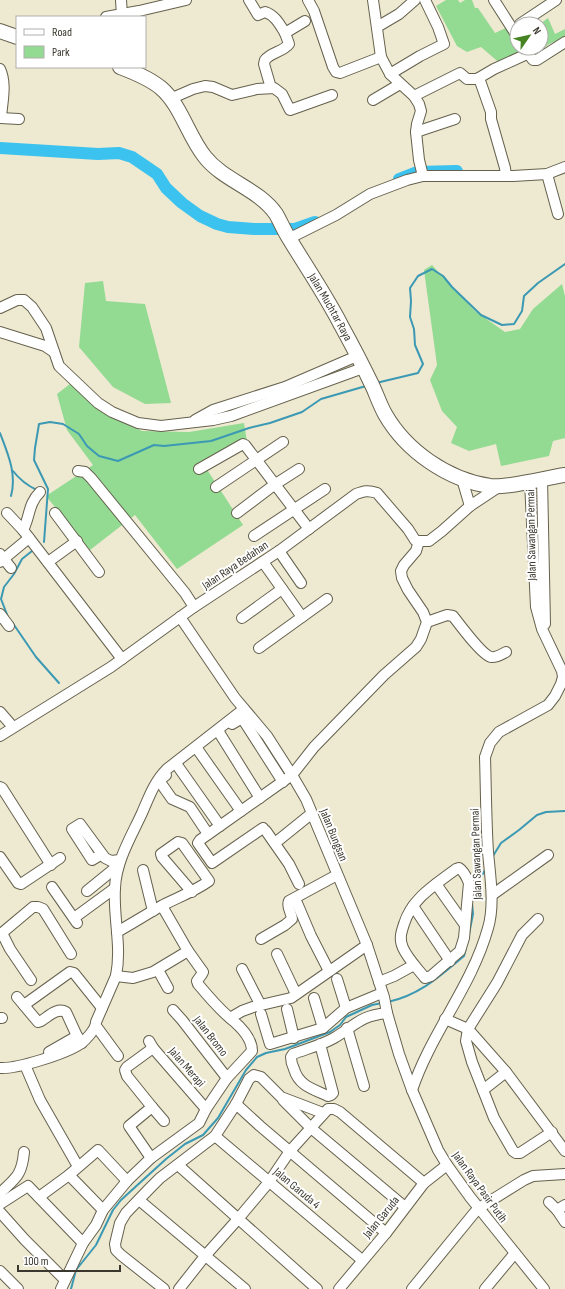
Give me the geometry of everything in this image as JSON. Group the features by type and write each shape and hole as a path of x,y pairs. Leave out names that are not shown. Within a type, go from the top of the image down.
{"highway":[{"name":"Jalan Muchtar Raya","path":"122,68 154,83 164,91 194,140 211,164 271,208 318,284 374,389 385,414 410,446 430,462 462,479 491,486 500,486 565,475"}],"street":[{"path":"120,0 122,14"},
{"path":"111,16 186,0"},
{"path":"249,0 258,16 265,12 271,13 285,33 289,44 286,48 264,60 271,88"},
{"path":"308,0 314,11 336,72 340,73 381,57"},
{"path":"373,0 381,57 390,74 414,96 419,104 421,111 416,132 419,160 423,175"},
{"path":"377,27 399,14 415,0"},
{"path":"390,74 444,44 434,17 425,0"},
{"path":"494,0 509,19"},
{"path":"534,16 556,0"},
{"path":"285,33 305,21"},
{"path":"549,52 565,42"},
{"path":"414,96 460,73 472,80 479,78 516,56"},
{"path":"529,56 533,60 537,60 543,56"},
{"path":"0,69 3,76 4,87 0,118 19,119"},
{"path":"479,78 491,112 491,119 505,173"},
{"path":"373,100 400,84"},
{"path":"170,99 193,89 205,86 213,87 232,95 257,89 271,88 278,90 282,94 290,110 332,95"},
{"path":"416,132 455,119"},
{"path":"286,233 336,215 370,194 423,175 505,173 547,174 565,167"},
{"path":"547,174 558,214"},
{"path":"0,308 17,300 24,300 32,307 46,328 59,366 98,402 112,412 138,423 161,426 193,421 213,420 231,416 362,366"},
{"path":"0,332 45,346 54,352"},
{"path":"216,487 284,442"},
{"path":"199,469 243,444 247,446 274,485 309,529"},
{"path":"237,513 274,485 299,469"},
{"path":"78,471 84,472 91,478 185,593 194,607"},
{"path":"462,479 470,506"},
{"name":"Jalan Sawangan Permai","path":"536,480 544,541 541,615"},
{"name":"Jalan Sawangan Permai","path":"412,1090 417,1074 478,959 489,926 492,895 488,851 485,757 490,742 500,732 548,705 555,696 563,678 563,670 547,639 541,615 533,541 536,480"},
{"path":"299,884 289,864 265,829 212,863 198,843 208,834 292,775 314,747 384,675 416,647 421,639 427,622 423,612 408,590 402,578 401,570 416,551 419,541 429,541 470,506 500,486"},
{"path":"254,536 325,489"},
{"name":"Jalan Raya Bedahan","path":"0,736 71,693 194,607 279,551 356,494 364,490 370,490 377,493 408,529 415,540 419,541"},
{"path":"11,568 1,558 26,534 26,524 30,506 34,498 40,492"},
{"path":"7,513 26,534 122,658"},
{"path":"55,513 99,572"},
{"path":"48,562 77,541"},
{"path":"533,541 544,541"},
{"path":"279,551 302,583"},
{"path":"263,562 302,616"},
{"path":"242,618 282,589"},
{"path":"259,648 328,599"},
{"path":"0,614 9,626"},
{"path":"427,622 447,615 453,616 471,639 489,656 495,657 506,652"},
{"name":"Jalan Bungsan","path":"180,617 244,709 267,736 306,799 367,945 412,1090"},
{"path":"0,1068 7,1069 25,1065 72,1049 79,1040 96,1026 96,1022 116,976 118,961 115,888 120,862 149,796 160,776 244,709"},
{"path":"0,712 13,728"},
{"path":"208,834 191,809 172,799 160,782 161,779 177,765 242,718 283,782"},
{"path":"220,734 260,798"},
{"path":"198,750 241,811"},
{"path":"177,765 220,826"},
{"path":"0,787 51,864"},
{"path":"275,844 311,814"},
{"path":"117,932 192,892 209,881 182,843 178,842 161,854 192,892"},
{"path":"102,854 111,861 120,862"},
{"path":"492,895 548,855"},
{"path":"0,857 20,884 25,883 60,858"},
{"path":"87,891 120,862"},
{"path":"456,869 462,870 467,878 469,883 464,938 460,951 431,976 425,978 403,949 400,937 406,916 412,906 424,893 436,884 456,869"},
{"path":"0,1212 63,1284 83,1243 96,1225 103,1210 127,1181 152,1158 199,1123 206,1109 227,1078 252,1051 251,1043 238,1024 215,1004 198,984 197,981 203,972 158,909 143,870"},
{"path":"261,939 285,925 292,919 288,906 289,901 337,875"},
{"path":"436,884 465,925"},
{"path":"52,888 76,920 115,888"},
{"path":"297,903 311,936 329,971"},
{"path":"412,906 450,961"},
{"path":"31,980 1,934 33,907 43,909 71,954"},
{"path":"538,919 522,935 497,983 468,1029 466,1041 494,1118 513,1151 520,1153 552,1132"},
{"path":"230,1018 242,1011 260,1009 291,998 367,945"},
{"path":"116,976 133,978 158,970 188,951"},
{"path":"277,954 296,994"},
{"path":"379,982 414,965"},
{"path":"242,969 260,1009 270,1044 323,1028 346,1008 385,1003"},
{"path":"158,970 168,988"},
{"path":"24,1005 70,972 74,973 102,1008"},
{"path":"337,978 346,1008"},
{"path":"17,997 38,1022 58,1010 66,1012 79,1040"},
{"path":"314,998 323,1028"},
{"path":"320,1044 333,1093 328,1096 303,1084 299,1080 296,1076 291,1057 293,1054 334,1038 385,1003"},
{"path":"287,1009 294,1038"},
{"name":"Jalan Bromo","path":"173,1010 227,1078"},
{"path":"445,1019 468,1029 506,1072 565,1151"},
{"path":"96,1026 118,1056"},
{"path":"347,1028 364,1086"},
{"path":"47,1052 79,1040"},
{"name":"Jalan Merapi","path":"152,1107 125,1070 151,1044 206,1109"},
{"path":"25,1065 40,1100 76,1163"},
{"path":"483,1090 506,1072"},
{"path":"164,1289 116,1250 115,1244 120,1223 126,1213 150,1188 215,1136 236,1104 249,1079 254,1075 261,1077 311,1128 406,1207"},
{"name":"Jalan Raya Pasir Putih","path":"412,1090 438,1150 447,1165 479,1208 544,1289"},
{"path":"281,1097 323,1113"},
{"path":"236,1104 386,1233"},
{"path":"152,1158 129,1126 152,1107 164,1121"},
{"path":"179,1289 205,1256 269,1182 290,1151 328,1108 340,1112 424,1184"},
{"name":"Jalan Garuda 4","path":"215,1136 362,1260"},
{"path":"39,1196 69,1175 98,1150 127,1181"},
{"path":"0,1194 17,1177 23,1166 24,1152"},
{"path":"178,1165 317,1289"},
{"name":"Jalan Garuda","path":"342,1288 362,1260 386,1233 424,1184 447,1165"},
{"path":"412,1289 479,1208 532,1176 565,1174"},
{"path":"69,1175 103,1210"},
{"path":"0,1204 28,1186 83,1243"},
{"path":"139,1200 245,1289"},
{"path":"549,1202 561,1207 565,1222"},
{"path":"485,1289 515,1253"},
{"path":"0,1271 18,1289"}],"green space":[{"path":"446,0 458,0 460,3 465,0 472,0 475,8 478,8 495,33 508,27 509,56 518,56 502,65 481,47 467,52 457,46 436,6"},
{"path":"549,20 555,34 565,29 565,45 559,40 549,44"},
{"path":"432,265 475,311 505,332 520,329 533,309 562,284 565,296 565,438 553,441 549,456 501,466 496,444 469,451 451,443 457,427 442,411 430,380 437,365 424,270"},
{"path":"103,281 106,301 145,304 171,403 145,404 113,387 79,347 85,283"},
{"path":"75,380 103,413 142,431 189,432 244,423 247,442 206,468 243,525 177,569 135,515 90,550 46,496 93,465 67,430 57,394"}],"waterway":[{"path":"0,148 98,154 119,153 132,157 157,174 166,188 182,203 200,216 217,224 228,227 254,229 295,229 315,222"},
{"path":"399,179 417,172 457,171"},
{"path":"376,383 418,373 423,364 415,345 414,329 410,317 410,288 418,276 432,269 443,276 452,287 481,315 502,325 514,324 522,311 524,296 538,283 565,264"},
{"path":"44,542 48,489 34,460 39,424 50,422 63,424 79,434 87,446 99,456 118,461 154,445 164,446 211,441 302,412 321,399 366,386"},
{"path":"0,433 11,464 13,480 11,496"},
{"path":"13,471 24,482 37,490"},
{"path":"8,617 1,599 4,587 14,574 22,559 32,551"},
{"path":"12,622 36,657 59,683"},
{"path":"493,856 501,843 537,815 546,812 565,811"},
{"path":"472,897 486,868"},
{"path":"469,934 473,914 472,903"},
{"path":"388,1002 410,995 429,984 464,956 466,948"},
{"path":"71,1289 76,1270 96,1245 113,1210 121,1200 166,1159 185,1144 203,1135 218,1118 246,1070 257,1057 266,1053 285,1049 330,1032 340,1025 346,1017 372,1005 382,1003"}]}
